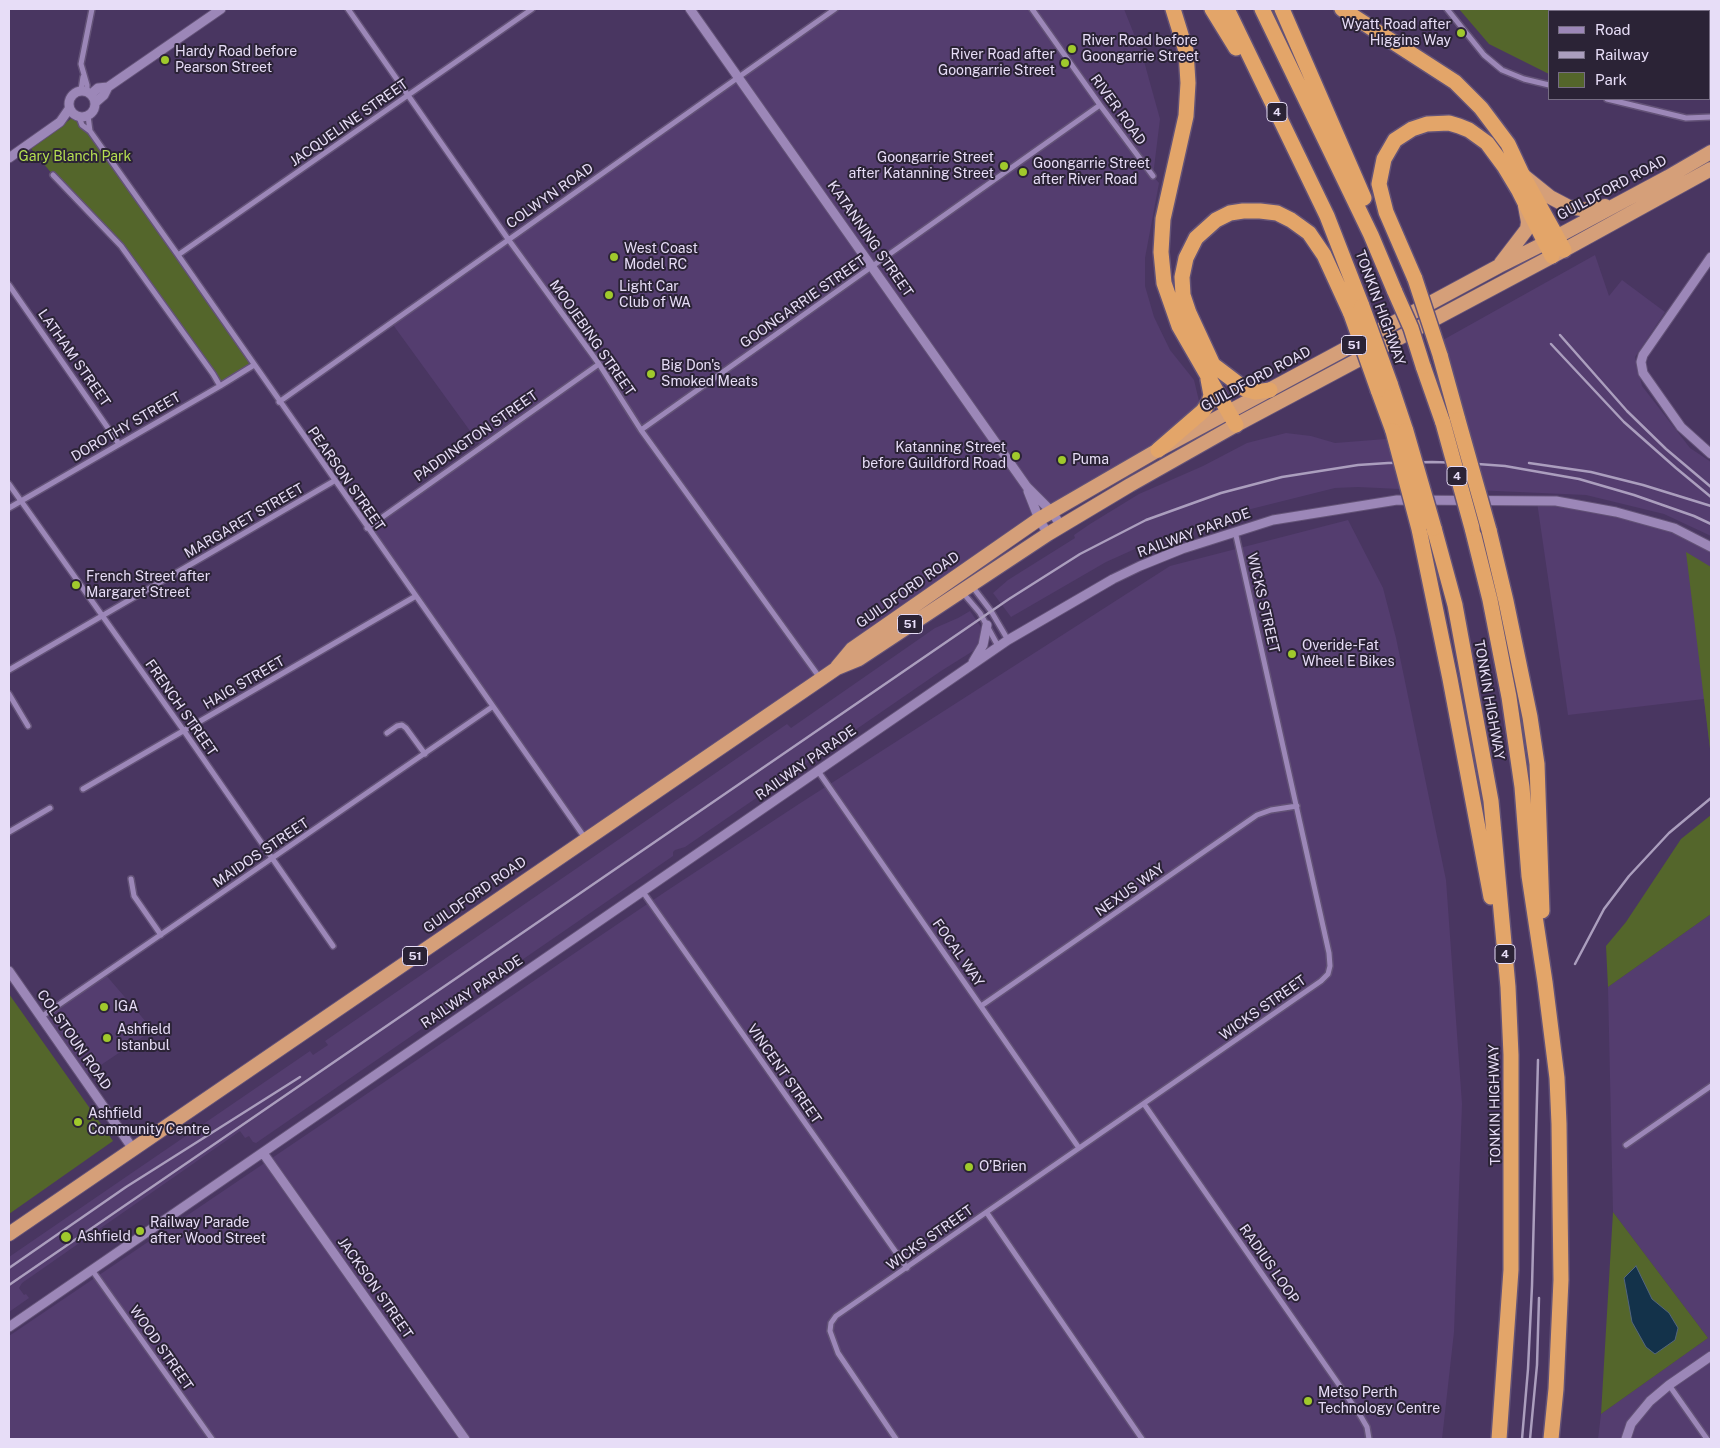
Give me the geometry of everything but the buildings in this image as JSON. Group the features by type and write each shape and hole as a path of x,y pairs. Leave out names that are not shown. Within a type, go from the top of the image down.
{"highway":[{"path":"1173,9 1186,51 1188,83 1186,116 1164,220 1161,252 1164,283 1170,305 1179,326 1209,368 1237,416"},
{"path":"1212,9 1282,122"},
{"name":"TONKIN HIGHWAY","path":"1227,9 1327,216 1357,310 1400,431 1426,529 1456,605 1491,801 1508,987 1511,1055 1511,1270 1500,1439"},
{"name":"TONKIN HIGHWAY","path":"1262,9 1371,235 1411,328 1443,423 1490,600 1509,697 1522,787 1529,876 1557,1078 1561,1215 1560,1330 1551,1439"},
{"name":"TONKIN HIGHWAY","path":"1282,9 1363,194 1371,235"},
{"path":"1342,9 1455,82 1481,108 1508,144 1554,246"},
{"path":"1544,978 1537,764 1530,716 1489,530 1440,355 1415,279 1386,212 1379,184 1380,173 1387,153 1395,140 1420,125 1435,122 1449,123 1469,130 1487,143 1504,166 1524,203 1554,246"},
{"name":"GUILDFORD ROAD","path":"837,668 852,649 1039,519 1158,450 1237,416 1270,390 1499,266 1554,246 1621,202 1711,152"},
{"name":"GUILDFORD ROAD","path":"9,1234 837,668 859,659 1048,534 1130,485 1237,416 1554,246 1711,169"},
{"path":"1522,174 1550,197 1569,207 1588,210 1621,202"},
{"path":"1499,266 1527,229 1528,222 1524,203"},
{"path":"1158,450 1202,411 1210,395 1209,368 1183,295 1182,277 1186,258 1196,238 1216,220 1230,213 1260,210 1277,213 1291,220 1309,233 1357,310"},
{"path":"1209,368 1255,392 1270,390"},
{"path":"1426,529 1452,689 1508,987"}],"street":[{"path":"9,158 60,122 68,121 78,114 92,113 81,64 92,9"},
{"path":"78,114 70,99 72,94 104,95 108,87 221,9"},
{"name":"MOOJEBING STREET","path":"348,9 508,239 599,364 641,430 821,679"},
{"name":"JACQUELINE STREET","path":"178,255 532,9"},
{"name":"KATANNING STREET","path":"690,9 740,77 1027,487 1052,512 1061,526"},
{"name":"COLWYN ROAD","path":"279,402 835,9"},
{"name":"RIVER ROAD","path":"1032,9 1100,106 1153,176"},
{"path":"1447,9 1484,55 1502,70 1524,79 1548,85"},
{"path":"1611,100 1686,118 1711,117"},
{"name":"GOONGARRIE STREET","path":"641,430 1100,106"},
{"name":"PEARSON STREET","path":"78,114 585,839"},
{"name":"PEARSON STREET","path":"78,114 82,125 90,131"},
{"path":"53,175 121,246 220,386"},
{"path":"1711,257 1643,355 1641,362 1643,373 1681,426 1711,454"},
{"name":"LATHAM STREET","path":"9,285 119,444"},
{"name":"PADDINGTON STREET","path":"367,528 599,364"},
{"name":"DOROTHY STREET","path":"9,508 254,365"},
{"name":"MARGARET STREET","path":"9,670 334,481"},
{"name":"FRENCH STREET","path":"9,484 184,731 332,946"},
{"name":"KATANNING STREET","path":"1027,487 1039,519 1048,534"},
{"name":"RAILWAY PARADE","path":"9,1327 998,646 1120,576 1182,549 1274,520 1397,500 1556,502 1616,512 1674,528 1711,547"},
{"name":"WICKS STREET","path":"896,1439 838,1353 830,1331 831,1323 836,1316 1321,981 1328,974 1330,966 1329,953 1235,531"},
{"path":"957,575 966,587 998,646"},
{"path":"957,575 966,587 991,611 1008,640"},
{"name":"HAIG STREET","path":"83,788 416,596"},
{"path":"972,664 983,645 987,625"},
{"path":"9,694 28,726"},
{"name":"MAIDOS STREET","path":"41,1017 492,707"},
{"path":"387,733 402,725 425,754"},
{"name":"FOCAL WAY","path":"818,771 1079,1148"},
{"name":"NEXUS WAY","path":"981,1006 1257,815 1271,810 1297,806"},
{"path":"9,832 50,808"},
{"path":"130,879 134,896 161,935"},
{"name":"VINCENT STREET","path":"643,892 907,1268"},
{"name":"COLSTOUN ROAD","path":"9,971 133,1149"},
{"path":"1626,1146 1711,1086"},
{"name":"RADIUS LOOP","path":"1144,1104 1360,1415 1367,1427 1370,1439"},
{"name":"JACKSON STREET","path":"263,1153 465,1439"},
{"path":"987,1212 1142,1439"},
{"name":"WOOD STREET","path":"92,1270 212,1439"},
{"path":"1626,1439 1631,1424 1650,1401 1669,1385 1711,1356"},
{"path":"1669,1385 1707,1439"}],"shaded area":[{"path":"835,9 1124,9 1142,54 1160,119 1153,176 1159,183 1145,258 1145,286 1154,317 1170,350 1194,380 1199,401 1198,408 1158,450 1039,519 837,668 585,839 367,528 481,446 391,322"},
{"path":"1595,255 1609,296 1622,280 1665,312 1635,357 1642,386 1690,448 1711,462 1711,536 1664,514 1586,495 1474,490 1434,345"},
{"path":"1286,433 1311,436 1335,443 1386,439 1400,489 1335,488 1235,513 1166,535 1106,562 1011,617 993,593 1008,580 1075,538 1074,535 1090,524 1139,494 1203,466 1247,443"},
{"path":"1537,502 1669,526 1711,548 1711,757 1704,699 1568,715"},
{"path":"1348,520 1383,588 1396,638 1446,880 1462,1104 1454,1332 1442,1439 9,1439 9,1336 665,892 1170,566"},
{"path":"970,611 981,627 981,640 973,651 685,847 675,850 673,856 256,1143 249,1136 245,1138 240,1131 22,1283 19,1288 29,1298 9,1312 9,1257 310,1051 313,1055 328,1045 325,1041 787,724 791,728 935,628"},
{"path":"1711,914 1711,1439 1598,1439 1601,1414 1708,1338 1613,1212 1608,987"},
{"path":"105,974 153,1030 83,1077 41,1017"}],"green space":[{"path":"1459,9 1613,9 1548,10 1548,74 1489,44"},
{"name":"Gary Blanch Park","path":"75,115 79,117 254,365 220,386 121,246 53,175 28,145"},
{"path":"1686,552 1711,567 1711,757"},
{"path":"1711,815 1711,914 1608,987 1606,946 1626,922 1681,839"},
{"path":"9,994 113,1141 9,1214"},
{"path":"1613,1212 1708,1338 1601,1414"}],"water":[{"path":"1636,1266 1652,1299 1669,1313 1678,1328 1675,1340 1655,1354 1646,1347 1632,1322 1624,1278"}],"railway":[{"path":"1560,335 1627,411 1666,449 1711,487"},
{"path":"1551,344 1624,422 1711,497"},
{"path":"9,1285 1009,599 1080,554 1146,520 1221,493 1282,477 1358,465 1432,462 1505,466 1579,479 1634,495 1711,524"},
{"path":"1529,463 1591,472 1643,485 1711,506"},
{"path":"1575,964 1604,909 1629,876 1669,833 1711,798"},
{"path":"1522,1439 1532,1286 1538,1060"},
{"path":"9,1268 126,1187 300,1077"},
{"path":"1530,1439 1537,1365 1539,1298"}],"place":[{"name":"Wyatt Road after Higgins Way","path":"1461,33"},
{"name":"River Road before Goongarrie Street","path":"1072,49"},
{"name":"Hardy Road before Pearson Street","path":"165,60"},
{"name":"River Road after Goongarrie Street","path":"1065,63"},
{"name":"Goongarrie Street after Katanning Street","path":"1004,166"},
{"name":"Goongarrie Street after River Road","path":"1023,172"},
{"name":"West Coast Model RC","path":"614,257"},
{"name":"Light Car Club of WA","path":"609,295"},
{"name":"Big Don's Smoked Meats","path":"651,374"},
{"name":"Katanning Street before Guildford Road","path":"1016,456"},
{"name":"Puma","path":"1062,460"},
{"name":"French Street after Margaret Street","path":"76,585"},
{"name":"Overide-Fat Wheel E Bikes","path":"1292,654"},
{"name":"IGA","path":"104,1007"},
{"name":"Ashfield Istanbul","path":"107,1038"},
{"name":"Ashfield Community Centre","path":"78,1122"},
{"name":"O’Brien","path":"969,1167"},
{"name":"Railway Parade after Wood Street","path":"140,1231"},
{"name":"Ashfield","path":"66,1237"},
{"name":"Metso Perth Technology Centre","path":"1308,1401"}]}
